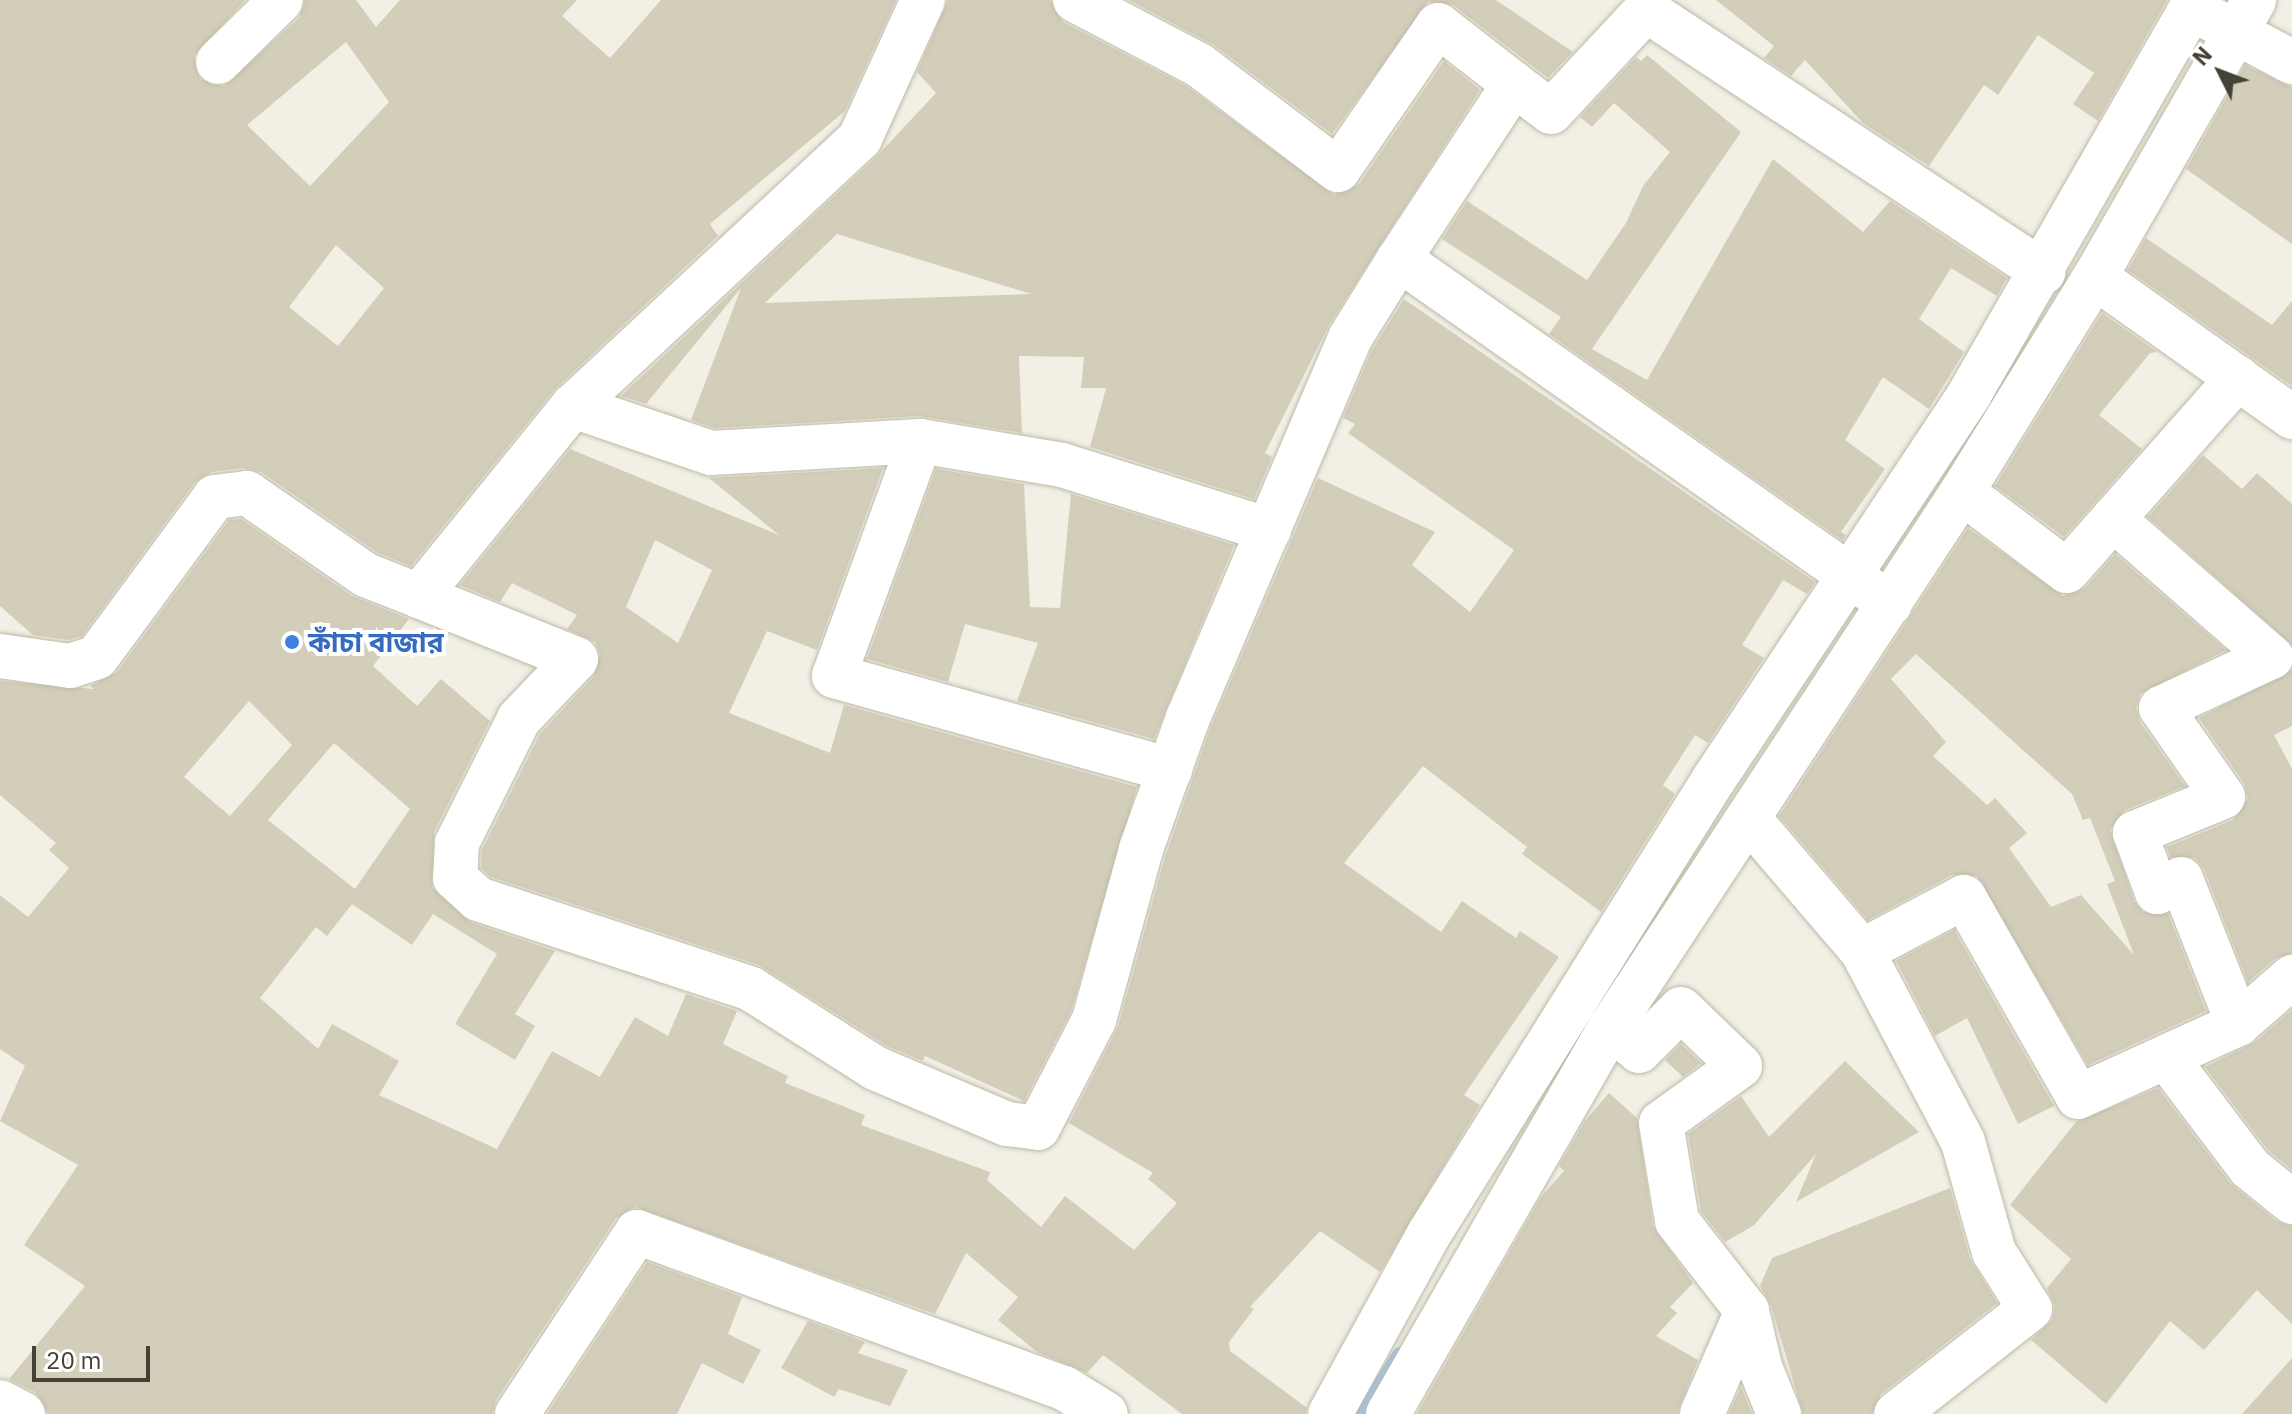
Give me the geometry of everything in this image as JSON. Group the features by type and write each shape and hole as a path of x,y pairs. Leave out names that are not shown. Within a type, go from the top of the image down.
{"street":[{"path":"218,62 281,0"},
{"path":"419,596 573,406 860,138 923,0"},
{"path":"1075,0 1199,65 1338,170 1438,25 1551,112 1646,10 2044,272"},
{"path":"1330,1414 1429,1234 1714,779 2044,272 2194,4 2244,16 2292,62"},
{"path":"1388,1414 1610,1028 1962,492 2095,277 2244,16"},
{"path":"0,656 70,666 97,657 215,497 247,493 366,575 576,659 519,719 457,843 455,878 478,899 751,989 875,1068 1007,1124 1038,1128 1094,1020 1141,849 1170,770 1350,338 1514,84"},
{"path":"1399,259 1890,604"},
{"path":"2095,277 2292,417"},
{"path":"1962,492 2067,571 2238,378"},
{"path":"573,406 711,453 920,441 1062,465 1269,530"},
{"path":"920,441 834,676 1170,770"},
{"path":"2113,519 2285,661 2161,708 2223,797 2135,833 2157,892 2181,879 2238,1024"},
{"path":"1749,819 1862,951 1963,1142 1994,1252 2030,1309 1896,1414"},
{"path":"1862,951 1964,897 2078,1097 2238,1024 2292,977"},
{"path":"1610,1028 1639,1051 1681,1009 1740,1066 1661,1123 1677,1221 1747,1311 1760,1367 1779,1414"},
{"path":"2166,1057 2250,1168 2292,1202"},
{"path":"517,1414 637,1232 1064,1388 1106,1414"},
{"path":"1702,1414 1747,1311"},
{"path":"0,1402 23,1414"}],"building":[{"path":"0,0 245,0 194,56 200,79 224,86 299,18 305,0 356,0 376,27 400,0 577,0 562,16 610,58 661,0 896,0 845,111 710,224 718,236 554,390 411,566 378,553 261,472 244,468 211,472 195,482 82,636 68,640 33,635 0,606","holes":["346,42 389,102 310,186 247,125","336,245 384,288 338,346 289,307"]},
{"path":"948,0 1050,0 1063,22 1186,86 1334,195 1359,184 1444,61 1480,90 1329,325 1265,453 1272,457 1254,499 1090,447 1106,388 1081,388 1084,357 1019,356 1022,433 919,416 714,428 691,420 741,288 646,404 621,396 877,156 936,93 917,72","holes":["837,234 1031,294 765,303"]},
{"path":"1129,0 1496,0 1573,52 1548,78 1453,5 1428,2 1332,134 1214,45"},
{"path":"1716,0 2167,0 2098,121 2073,104 2094,73 2038,35 1998,95 1984,85 1929,166 1863,123 1805,60 1791,76 1764,58 1774,46"},
{"path":"1647,55 1741,132 1592,349 1647,380 1773,159 1863,232 1890,201 2007,278 1997,296 1951,268 1919,319 1964,352 1929,409 1883,377 1845,440 1885,469 1841,532 1846,535 1842,540 1549,334 1561,317 1442,239 1467,201 1587,280 1626,223 1643,186 1670,152 1614,103 1592,127 1580,117 1636,57 1641,61"},
{"path":"2245,65 2292,87 2292,244 2186,169"},
{"path":"2146,238 2272,325 2292,301 2292,386 2128,270"},
{"path":"1404,299 1815,582 1807,594 1783,580 1742,645 1764,658 1708,743 1695,735 1663,785 1675,794 1601,912 1522,854 1527,847 1423,766 1344,863 1441,932 1462,901 1516,938 1520,931 1559,957 1464,1095 1480,1105 1380,1272 1320,1231 1250,1307 1254,1309 1229,1342 1230,1351 1307,1408 1305,1414 1182,1414 1103,1355 1087,1373 1037,1352 998,1320 1018,1297 966,1253 935,1314 635,1207 616,1218 496,1400 492,1414 48,1414 35,1392 9,1379 85,1286 24,1245 78,1165 0,1121 25,1066 0,1049 0,895 28,917 69,868 49,850 56,843 0,795 0,681 94,689 90,686 117,672 229,520 241,519 352,596 409,619 373,666 417,706 441,679 490,721 434,832 432,887 470,922 555,951 515,1014 535,1026 515,1060 455,1024 497,954 433,914 412,945 352,904 327,936 316,927 260,998 318,1049 332,1024 399,1061 379,1095 497,1149 552,1051 600,1077 635,1017 668,1036 686,994 737,1011 723,1044 788,1076 785,1083 865,1115 861,1125 990,1172 987,1180 1041,1227 1065,1196 1134,1250 1177,1203 1148,1179 1153,1173 1069,1123 1118,1027 1165,857 1211,727 1318,478 1435,532 1412,565 1470,612 1514,550 1348,433 1355,424 1343,418 1372,350","holes":["249,701 292,745 230,816 184,777","334,743 410,809 355,889 268,820"]},
{"path":"2102,313 2157,352 2150,353 2099,415 2142,449 2064,537 1995,486"},
{"path":"570,449 779,535 709,478 883,468 817,650 767,631 729,713 830,753 844,705 1137,787 1071,1011 1024,1101 925,1056 923,1061 887,1046 759,965 491,877 481,868 482,850 540,734 594,676 600,654 595,642 567,629 577,615 512,583 500,602 460,585","holes":["655,540 712,570 678,643 626,607"]},
{"path":"2203,455 2242,489 2257,473 2292,504 2292,645 2148,517"},
{"path":"936,469 1024,484 1030,607 1060,608 1071,494 1234,545 1154,739 1017,701 1038,643 965,624 948,682 867,659"},
{"path":"1968,528 2063,596 2085,588 2115,554 2226,650 2140,694 2136,708 2140,722 2185,786 2125,810 2110,830 2134,901 2143,912 2168,914 2206,1011 2088,1065 1977,876 1952,875 1868,920 1779,816","holes":["1916,654 2072,794 2083,820 2090,818 2115,881 2107,884 2134,955 2081,895 2051,907 2009,848 2027,833 1995,798 1987,805 1933,756 1946,742 1891,679"]},
{"path":"2292,670 2292,726 2274,735 2292,769 2292,953 2276,958 2248,982 2204,869 2195,858 2170,857 2167,847 2233,820 2248,798 2244,783 2199,718"},
{"path":"1954,930 2054,1106 2018,1124 1967,1018 1935,1036 1896,961"},
{"path":"2292,1010 2292,1170 2268,1150 2205,1067 2254,1043"},
{"path":"1681,1044 1701,1063 1683,1077 1665,1060"},
{"path":"1845,1061 1919,1132 1796,1202 1816,1154 1753,1226 1725,1242 1701,1211 1688,1134 1741,1096 1769,1137"},
{"path":"2158,1088 2230,1183 2276,1221 2292,1226 2292,1324 2257,1290 2204,1350 2170,1321 2106,1404 2031,1340 2052,1320 2055,1306 2047,1288 2071,1259 2010,1205 2076,1122"},
{"path":"1609,1093 1637,1118 1653,1226 1693,1283 1670,1307 1677,1313 1656,1336 1698,1360 1677,1414 1417,1414 1541,1197 1564,1171 1559,1166 1585,1121"},
{"path":"1950,1188 1970,1259 1997,1303 1881,1394 1872,1414 1803,1414 1771,1305 1760,1286 1772,1258"},
{"path":"647,1262 742,1297 728,1334 761,1350 743,1384 702,1363 677,1414 547,1414"},
{"path":"808,1321 865,1342 858,1353 908,1370 890,1406 839,1389 834,1397 781,1368"},
{"path":"2292,1358 2292,1414 2242,1414"},
{"path":"1741,1387 1752,1414 1729,1414"}],"waterway":[{"path":"1360,1414 1399,1353"}],"place":[{"name":"কাঁচা বাজার","path":"292,642"}]}
